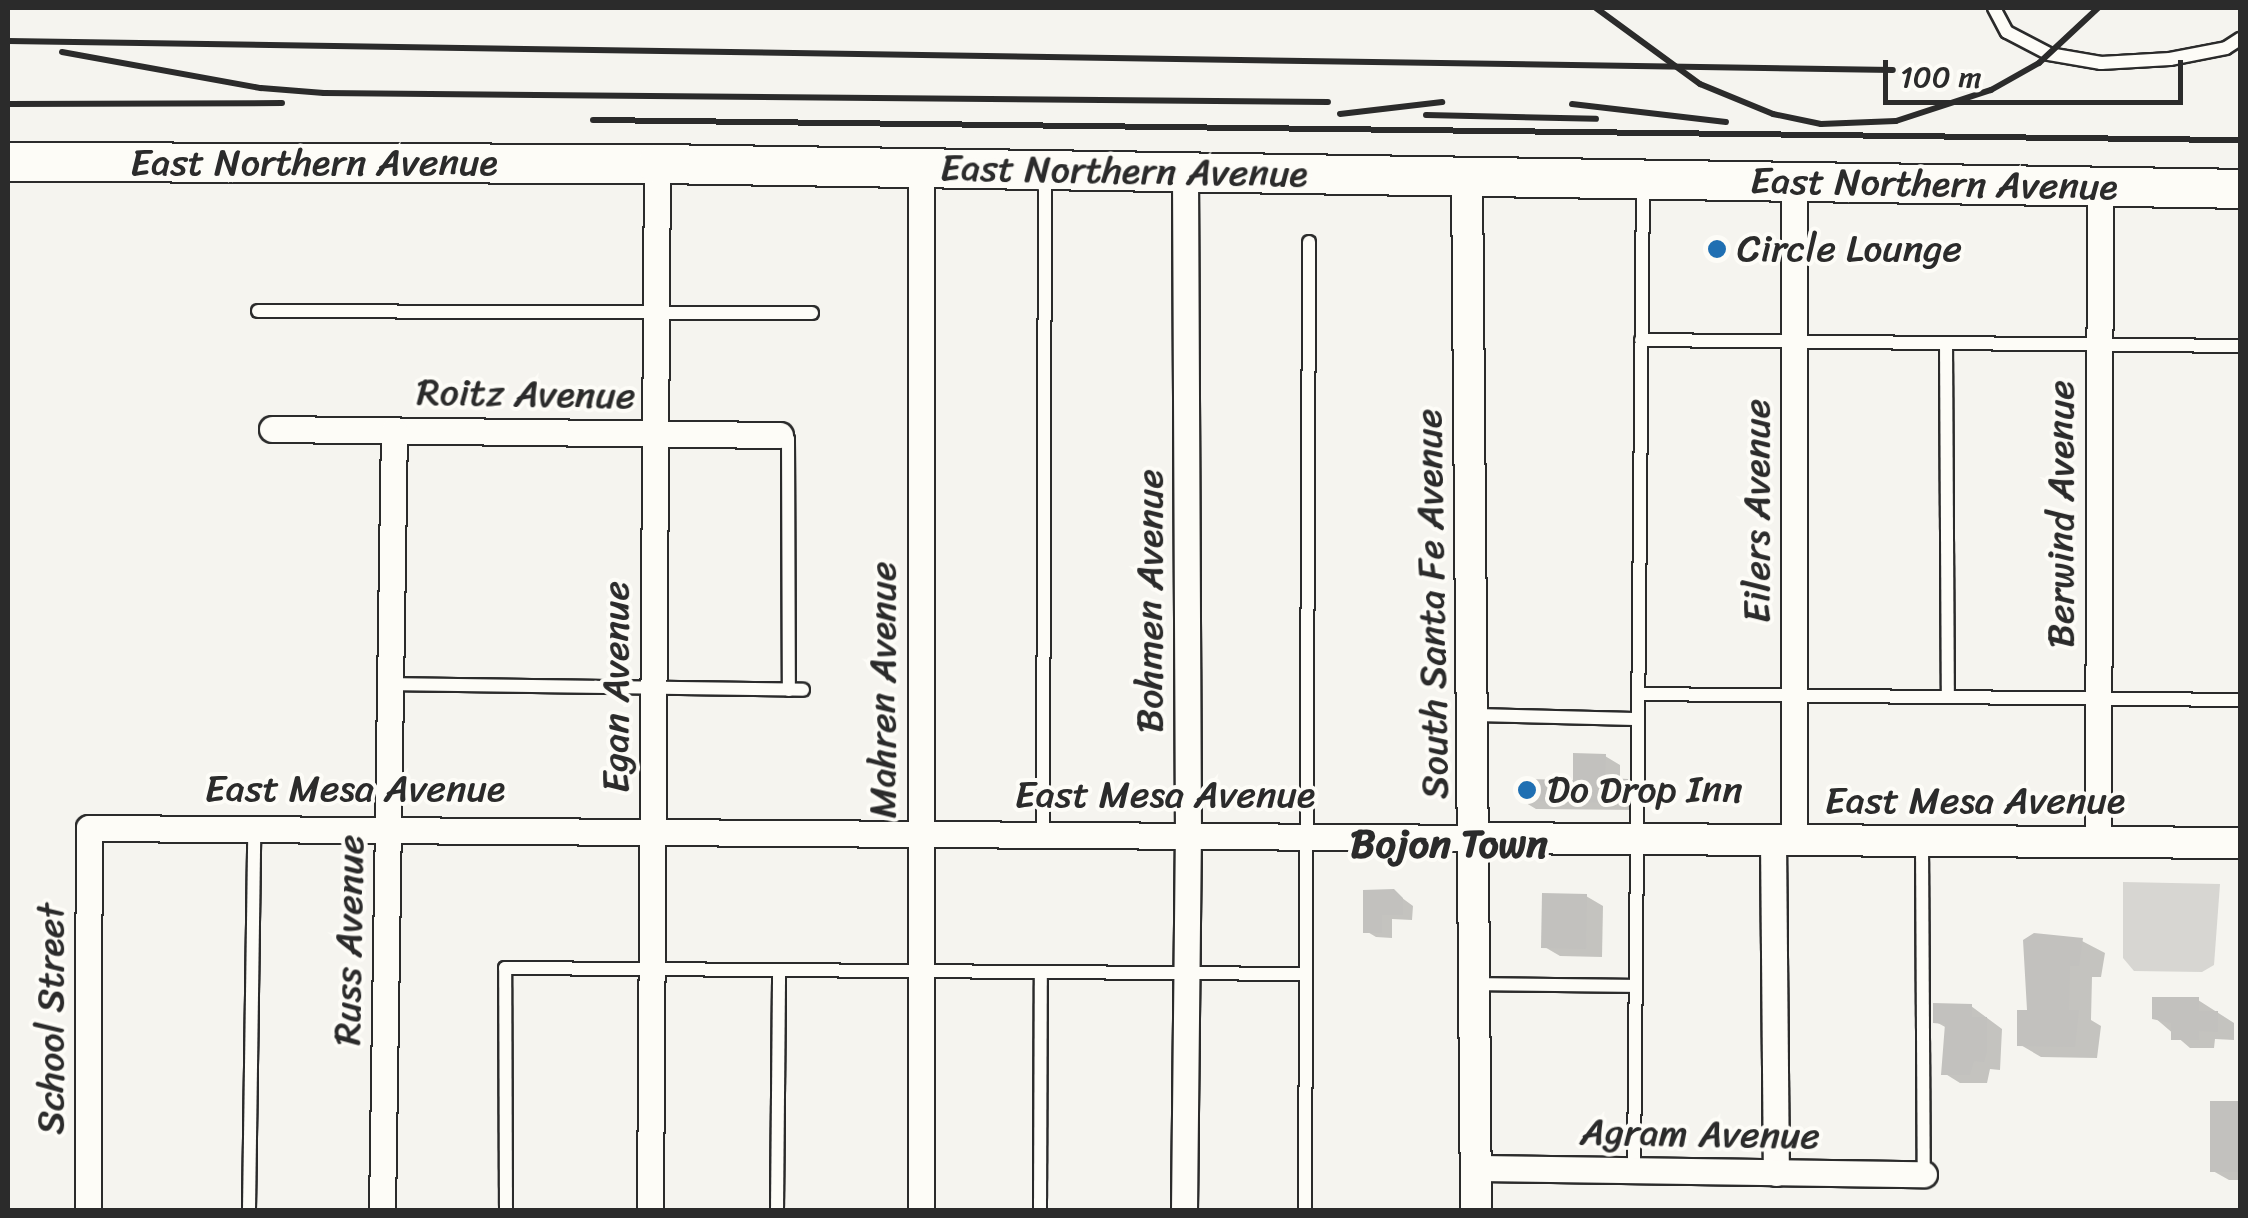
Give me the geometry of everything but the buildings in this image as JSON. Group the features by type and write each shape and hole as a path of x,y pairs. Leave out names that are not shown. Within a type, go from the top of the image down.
{"main road":[{"name":"East Northern Avenue","path":"8,162 657,164 2240,189"}],"street":[{"name":"Egan Avenue","path":"650,1210 657,164"},
{"name":"Mahren Avenue","path":"920,169 921,1210"},
{"name":"Bohmen Avenue","path":"1184,1210 1188,836 1186,171"},
{"name":"South Santa Fe Avenue","path":"1467,176 1476,1210"},
{"name":"Eilers Avenue","path":"1776,1173 1783,840 1794,693 1794,181"},
{"name":"Berwind Avenue","path":"2098,842 2100,187"},
{"name":"Roitz Avenue","path":"272,429 780,435"},
{"name":"Russ Avenue","path":"382,1210 394,430"},
{"name":"East Mesa Avenue","path":"89,828 2240,843"},
{"name":"School Street","path":"88,1210 89,828"},
{"name":"Agram Avenue","path":"1475,1168 1924,1174"}],"lane":[{"path":"1994,8 2008,32 2049,54 2101,63 2170,59 2226,48 2240,39"},
{"path":"1043,834 1045,170"},
{"path":"1634,1171 1643,179"},
{"path":"1304,1210 1309,242"},
{"path":"258,310 812,313"},
{"path":"1641,340 2240,346"},
{"path":"1946,343 1948,696"},
{"path":"390,684 796,690 788,439 780,435"},
{"path":"1638,694 2240,700"},
{"path":"1473,715 1638,719"},
{"path":"249,1210 254,828"},
{"path":"1922,841 1924,1174"},
{"path":"506,1210 505,968 1306,974"},
{"path":"777,1210 779,970"},
{"path":"1040,1210 1041,974"},
{"path":"1474,984 1636,986"}],"shaded area":[{"path":"2123,882 2220,884 2214,965 2202,972 2134,971 2123,958"}],"railway":[{"path":"1596,8 1700,84 1773,114 1821,124 1896,121 1991,90 2039,63 2098,8"},
{"path":"8,41 1893,70"},
{"path":"62,52 261,88 324,93 1328,102"},
{"path":"1340,114 1442,102"},
{"path":"8,104 282,103"},
{"path":"1572,104 1726,122"},
{"path":"1426,115 1596,119"},
{"path":"593,120 2240,140"}],"place":[{"name":"Circle Lounge","path":"1717,249"},
{"name":"Do Drop Inn","path":"1527,790"}],"district":[{"name":"Bojon Town","path":"1449,844"}]}
